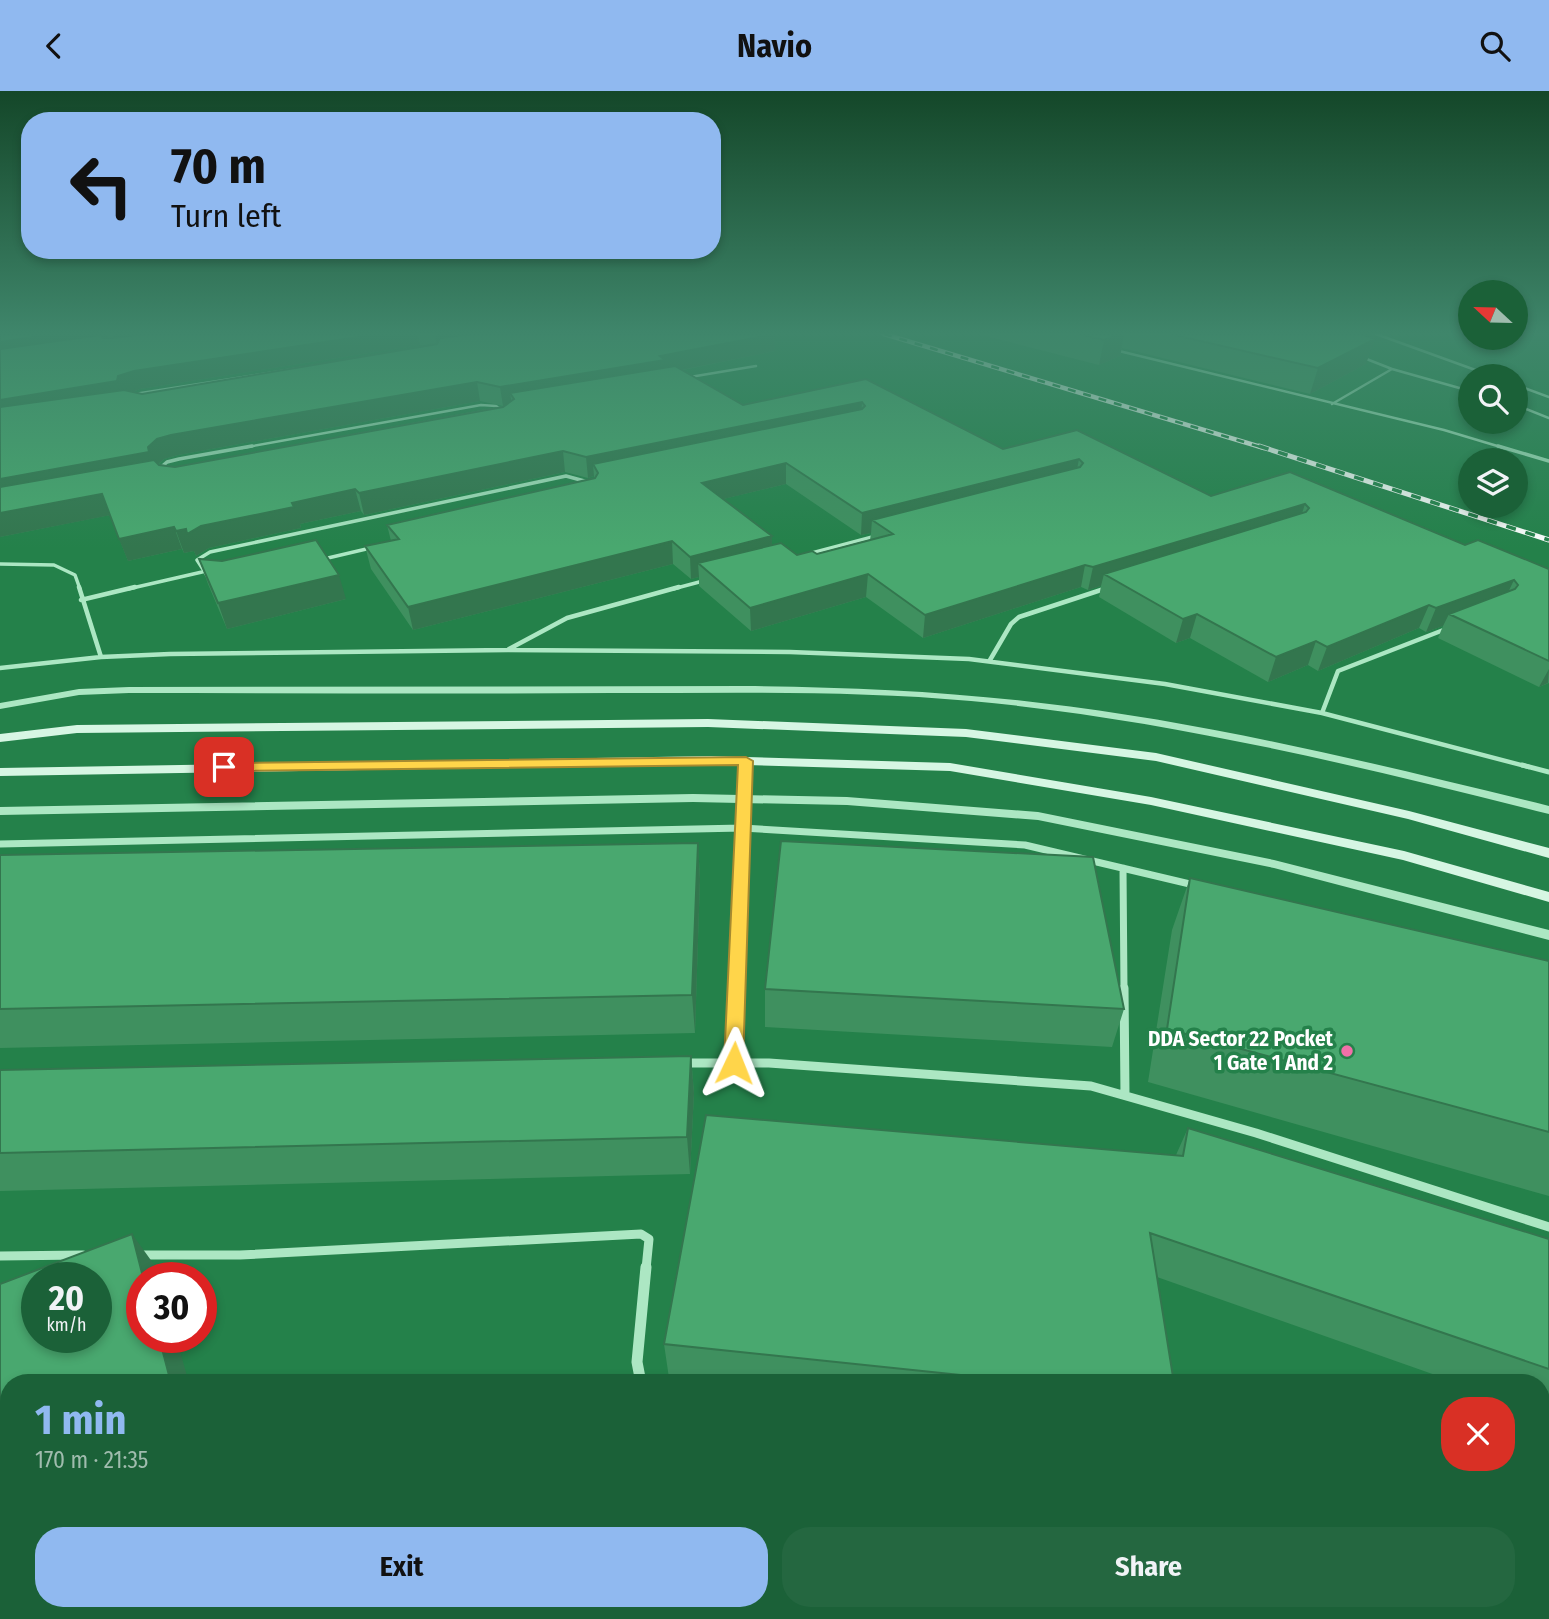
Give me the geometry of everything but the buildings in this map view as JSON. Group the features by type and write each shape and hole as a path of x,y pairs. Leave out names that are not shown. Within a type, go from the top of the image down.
{"main road":[{"path":"0,738 77,729 708,723 966,733 1156,757 1409,815 1549,853"},
{"path":"0,772 746,761 964,769 1151,801 1391,853 1549,897"}],"street":[{"path":"0,706 79,692 128,690 767,688 969,698 1075,710 1175,727 1425,779 1549,810"},
{"path":"734,1063 742,799 746,761"},
{"path":"0,811 742,799 846,801 1038,816 1274,864 1549,935"},
{"path":"0,844 742,828 1025,845 1204,888"},
{"path":"1124,868 1125,1095"},
{"path":"665,1063 734,1063 1091,1086 1256,1133 1549,1227"},
{"path":"133,1255 240,1255 641,1234 649,1239 637,1362 639,1374"},
{"path":"0,1256 93,1255"}],"lane":[{"path":"133,405 135,408 148,408 165,405"},
{"path":"479,405 179,459 159,468 162,476 169,482 182,483 505,422 513,417 494,405"},
{"path":"1338,405 1444,430 1549,461"},
{"path":"504,410 517,408"},
{"path":"1528,410 1549,418"},
{"path":"588,482 596,495 576,502 230,581 210,580 202,572 197,560 210,552 566,477 588,482 602,479"},
{"path":"796,557 889,533"},
{"path":"0,564 54,565 75,575 101,657"},
{"path":"82,600 202,572"},
{"path":"508,650 567,618 716,578"},
{"path":"990,660 1011,624 1019,617 1111,587"},
{"path":"1322,713 1338,671 1451,627"},
{"path":"0,668 101,657 508,650 803,652 990,660 1165,684 1322,713 1549,772"}],"railway":[{"path":"1122,405 1264,448"},
{"path":"1259,446 1549,540"}],"place":[{"name":"DDA Sector 22 Pocket 1 Gate 1 And 2","path":"1347,1051"}],"route":[{"path":"224,767 746,761 742,799 734,1063"}]}
